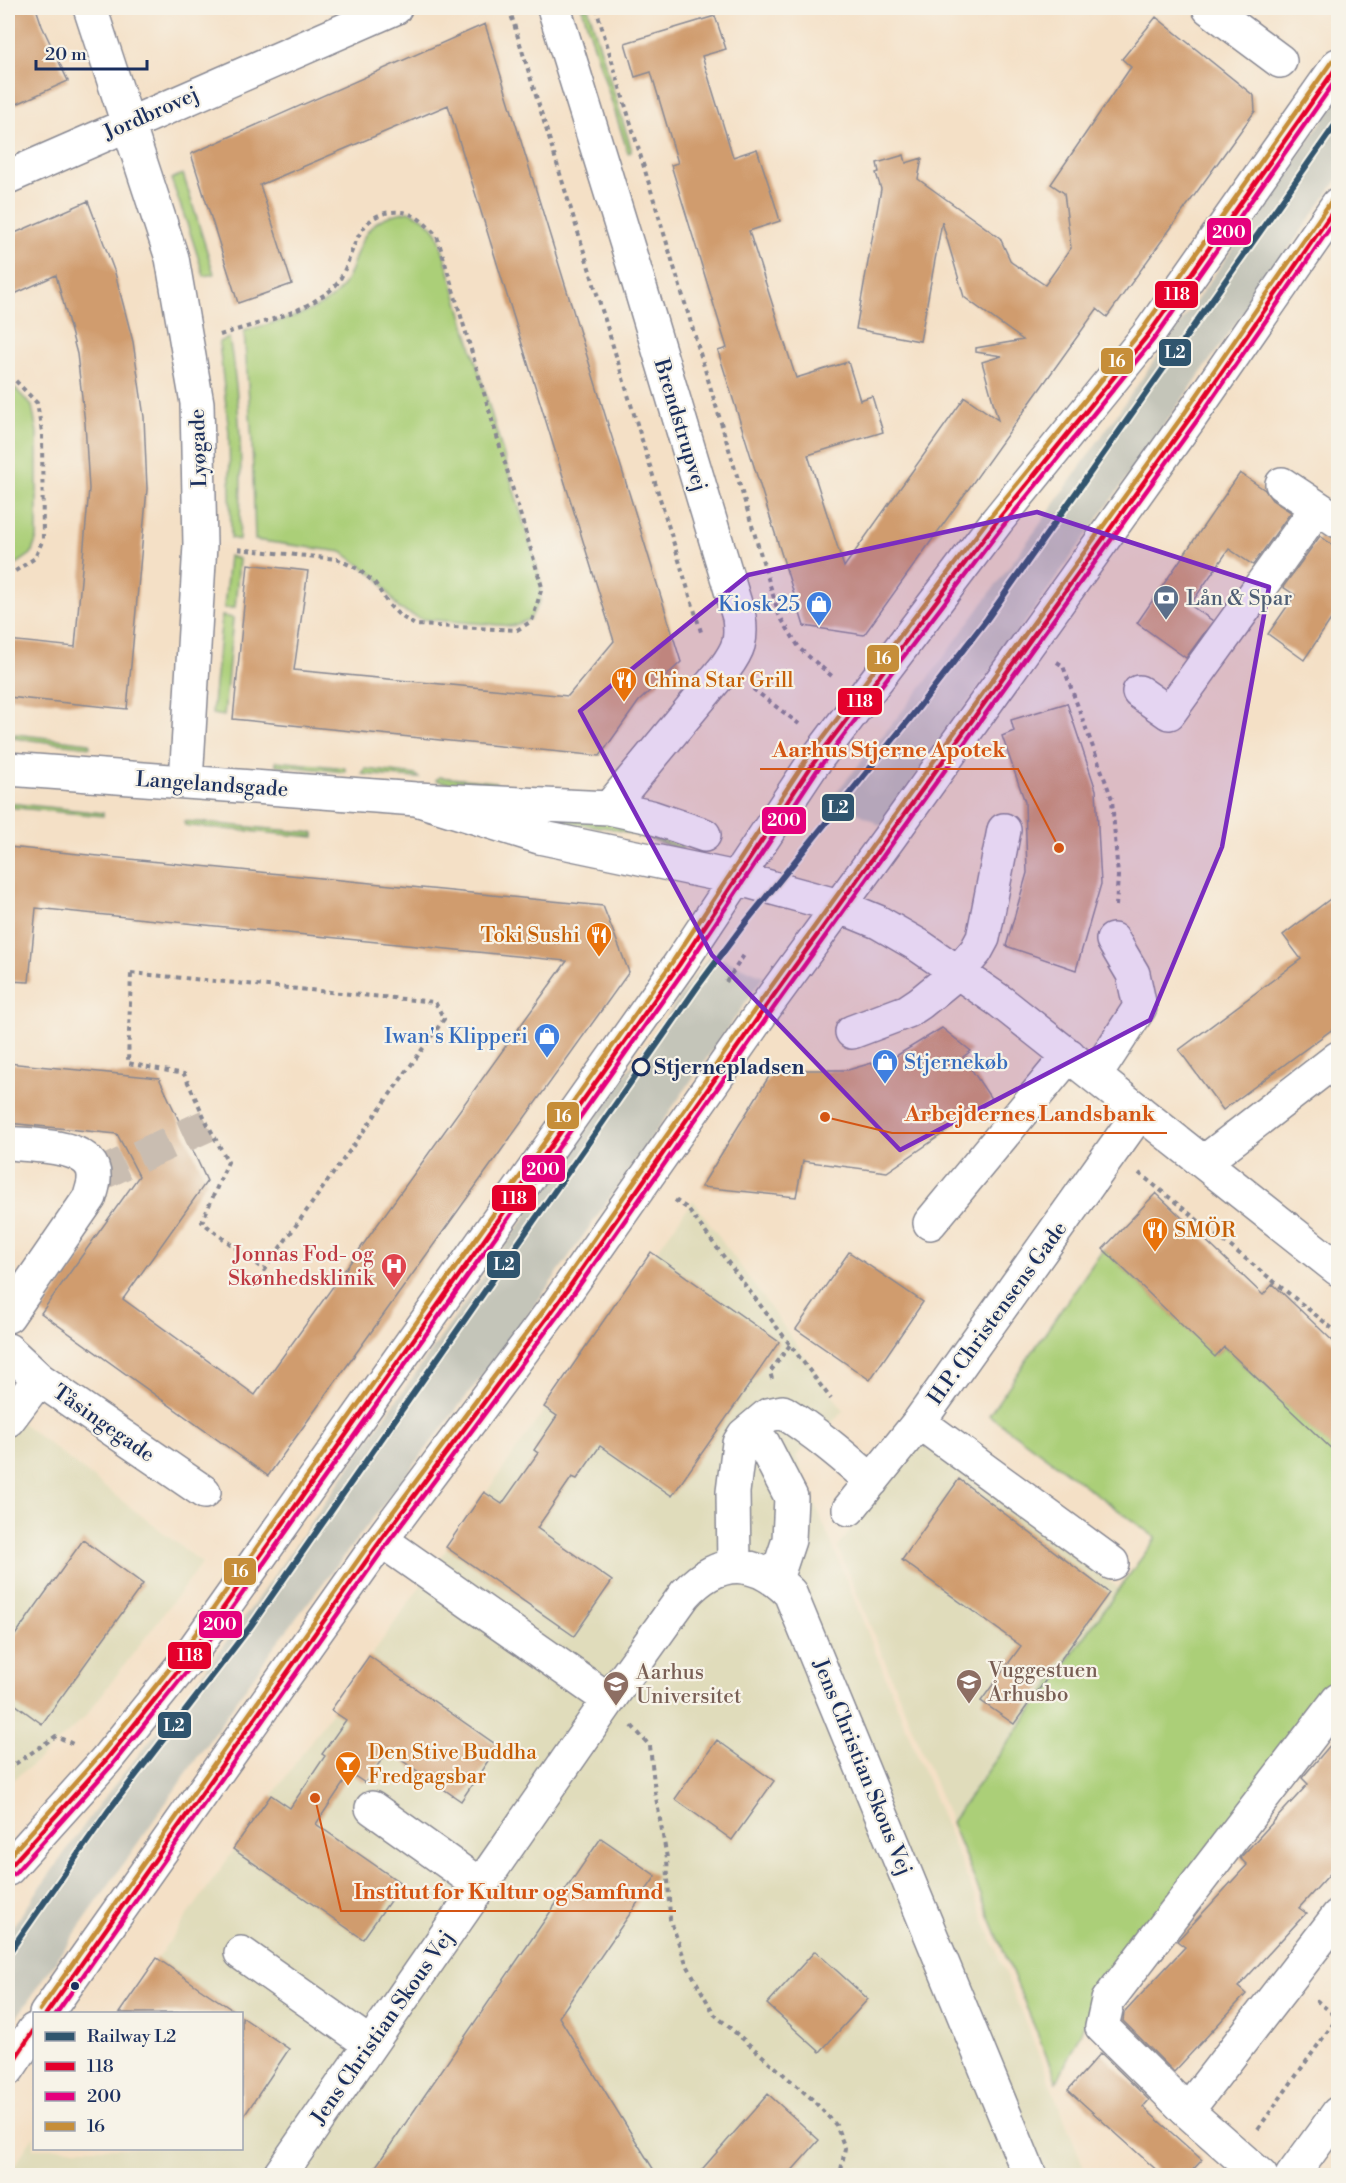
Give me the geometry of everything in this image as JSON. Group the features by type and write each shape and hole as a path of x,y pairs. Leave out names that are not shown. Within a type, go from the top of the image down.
{"street":[{"name":"Lyøgade","path":"90,8 172,258 197,403 200,545 186,782"},
{"name":"Jordbrovej","path":"8,177 394,8"},
{"name":"Brendstrupvej","path":"554,8 739,617 741,636 735,653 725,668 609,808"},
{"path":"1209,8 1280,62"},
{"path":"8,1869 106,1760 192,1653 672,975 812,765 998,521 1148,335 1338,65"},
{"path":"47,2012 381,1540 556,1306 763,1010 1190,418 1338,204"},
{"path":"1138,692 1170,713 1328,514 1282,484"},
{"name":"Langelandsgade","path":"8,769 416,799 609,808 651,817 704,835"},
{"name":"Langelandsgade","path":"416,799 539,837 736,878 839,906 878,922 918,945 1001,1002 1338,1269"},
{"path":"852,1032 908,1011 937,992 976,951 983,938 1004,830"},
{"path":"1095,1076 1140,1007 1133,974 1113,940"},
{"path":"930,1223 1069,1055"},
{"path":"1204,1162 1338,1058"},
{"name":"H.P. Christensens Gade","path":"849,1509 919,1422 1140,1112"},
{"path":"8,1143 72,1150 88,1161 94,1177 90,1197 8,1316"},
{"name":"Tåsingegade","path":"8,1350 39,1378 204,1492"},
{"path":"8,1420 39,1378"},
{"path":"763,1443 791,1497 789,1540 776,1579 757,1570 734,1565 733,1492 739,1443 744,1435 768,1415 783,1412 798,1421 872,1481"},
{"path":"919,1422 1112,1563"},
{"path":"381,1540 609,1700"},
{"name":"Jens Christian Skous Vej","path":"279,2175 685,1594 698,1580 734,1565"},
{"name":"Jens Christian Skous Vej","path":"776,1579 790,1593 799,1613 1030,2175"},
{"path":"1250,2166 1187,2111 1102,2027 1108,2000 1338,1700"},
{"path":"372,1808 480,1885"},
{"path":"1187,2111 1338,1916"},
{"path":"241,1953 370,2044"},
{"path":"8,2069 33,2032"},
{"path":"1292,2175 1338,2114"}],"path":[{"path":"596,8 779,615 800,649 812,661 863,698"},
{"path":"188,345 301,308 323,296 338,282 358,235 367,222 385,213 401,211 419,217 437,236 542,587 532,621 517,630 415,625 393,609 375,583 358,569 337,559 200,545"},
{"path":"8,378 13,378 37,403 42,432 43,539 35,558 8,576"},
{"path":"1027,645 1063,666 1112,799 1118,876 1113,940"},
{"path":"726,982 744,955"},
{"path":"131,973 435,1002 444,1019 264,1270 202,1222 228,1162 184,1074 128,1063 131,973"},
{"path":"1112,1152 1338,1331"},
{"path":"644,1180 687,1208 837,1407"},
{"path":"609,1700 650,1746 655,1792 667,1858 670,1919 686,1963 714,2014 812,2099 836,2125 845,2148 840,2175"},
{"path":"8,1769 56,1736"},
{"path":"1250,2166 1338,2017"}],"highlighted area":[{"path":"1037,512 1269,587 1222,847 1150,1020 900,1150 712,955 580,711 748,575"}],"shaded area":[{"path":"1338,98 1338,179 881,826 832,798 925,683 1043,520"},
{"path":"710,954 764,976 522,1324 274,1647 8,2030 8,1933 100,1803 241,1622"},
{"name":"Aarhus Universitet","path":"693,1200 844,1411 796,1456 1087,2175 8,2176 33,2137 33,2150 243,2150 243,2012 120,2012"},
{"path":"8,1412 202,1563 84,1718 31,1766 8,1783"},
{"name":"Vuggestuen Århusbo","path":"916,1438 1120,1589 951,1822 838,1547"}],"green space":[{"path":"582,8 588,8 631,148 631,152 628,153"},
{"path":"183,174 214,274 204,276 171,179"},
{"path":"408,211 425,220 438,234 541,581 540,601 530,619 512,626 421,619 399,609 378,578 342,552 255,540 252,441 244,331 313,309 334,296 342,288 360,245 372,226 394,214"},
{"path":"229,338 240,439 239,540 231,538 229,433 219,342"},
{"path":"8,384 11,384 32,406 37,433 37,538 31,554 8,570"},
{"path":"229,556 239,559 235,608 224,608"},
{"path":"222,616 233,618 224,716 212,714"},
{"path":"15,734 89,743 90,747 14,738"},
{"path":"276,761 345,768 345,772 276,765"},
{"path":"365,769 416,775 419,778 362,774"},
{"path":"439,777 495,782 497,785 494,787 442,782 436,780"},
{"path":"8,803 103,813 103,816 8,807"},
{"path":"595,818 687,843 681,850 610,828 541,820"},
{"path":"184,821 314,833 314,837 191,826 185,825"},
{"path":"1103,1249 1215,1356 1224,1347 1333,1449 1338,1443 1338,1683 1092,2008 1057,2082 951,1822 1156,1538 989,1415"}],"building":[{"path":"8,8 36,8 68,81 8,108"},
{"path":"715,16 726,49 702,56 733,157 757,149 780,221 749,231 796,378 848,362 860,400 872,396 883,432 808,455 844,567 965,397 998,420 982,362 1002,356 976,352 976,348 1023,340 964,297 942,222 920,341 856,329 881,189 876,173 879,172 877,163 904,155 906,163 922,158 918,179 1000,238 1011,262 1045,285 1071,248 1064,193 1051,184 1131,67 1122,59 1156,17 1254,96 1255,111 1107,317 1097,309 864,635 804,626 718,351 727,348 671,165 678,163 651,72 635,77 625,43"},
{"path":"485,24 681,662 639,701 600,756 233,719 248,564 308,571 294,670 568,696 614,641 448,105 260,185 292,284 238,303 191,154"},
{"path":"88,201 115,273 133,342 144,417 147,489 127,709 8,697 8,640 75,647 89,489 85,423 77,354 56,275 8,297 8,236"},
{"path":"1240,473 1265,490 1272,500 1291,512 1253,565 1229,549 1190,605 1213,621 1186,658 1137,623"},
{"path":"1320,536 1338,549 1338,609 1304,660 1268,634 1295,595 1283,587"},
{"path":"1067,703 1096,790 1101,884 1076,970 1006,946 1027,873 1025,802 1002,736 1014,731 1011,720"},
{"path":"8,847 603,906 629,972 268,1476 41,1313 139,1176 117,1134 8,1123 8,1063 159,1078 207,1181 123,1299 255,1395 567,961 36,908 29,982 8,981"},
{"path":"1338,893 1338,1025 1223,1110 1179,1050 1301,959 1283,935"},
{"path":"942,1028 971,1051 963,1057 992,1100 887,1172 803,1161 796,1197 701,1187 773,1070 848,1070 896,1056"},
{"path":"1156,1193 1263,1295 1273,1284 1338,1346 1338,1455 1224,1347 1215,1357 1103,1249"},
{"path":"651,1252 779,1342 672,1496 600,1446 577,1479 572,1477 537,1528 612,1581 574,1636 446,1547 484,1492 502,1504 538,1453 534,1450 557,1416 544,1407"},
{"path":"849,1252 923,1302 870,1380 796,1329"},
{"path":"959,1479 1109,1593 1014,1724 981,1701 1021,1646 902,1560"},
{"path":"83,1540 143,1584 42,1724 8,1699 8,1645"},
{"path":"369,1656 498,1746 461,1801 388,1751 365,1783 350,1773 316,1824 402,1884 363,1939 233,1849 271,1795 290,1808 325,1756 322,1754 346,1720 331,1710"},
{"path":"1338,1736 1338,1865 1299,1908 1306,1913 1238,1987 1246,1994 1174,2072 1123,2021 1124,2013 1185,1947 1177,1941 1247,1865 1240,1858 1308,1784 1302,1778"},
{"path":"717,1740 774,1781 732,1840 675,1799"},
{"path":"601,1838 656,1876 559,2017 657,2175 370,2175"},
{"path":"815,1951 868,1999 820,2052 767,2004"},
{"path":"157,1958 236,2012 120,2012"},
{"path":"243,2018 289,2049 243,2118"},
{"path":"1101,2053 1149,2100 1143,2107 1202,2160 1188,2175 1162,2175 1068,2090"},
{"path":"768,2094 819,2140 788,2175 697,2175"}],"tunnel":[{"path":"94,1177 208,1125"}],"rail line":[{"name":"L2","path":"8,1954 109,1810 250,1627 698,986 742,927 987,619 1338,121"}],"transit line":[{"name":"16","path":"8,1858 100,1755 179,1657 673,961 806,760 991,516 1142,330 1332,61"},
{"name":"118","path":"8,1869 106,1760 185,1662 679,965 812,765 997,521 1148,335 1338,65"},
{"name":"200","path":"14,1874 112,1765 191,1666 685,969 818,769 1003,526 1154,339 1338,77"},
{"name":"16","path":"40,2010 375,1536 550,1302 763,998 1184,414 1332,200"},
{"name":"118","path":"47,2012 381,1540 556,1306 769,1002 1190,418 1338,204"},
{"name":"200","path":"57,2012 387,1544 562,1310 775,1006 1196,422 1338,216"},
{"name":"118","path":"8,2069 33,2032"}],"place":[{"name":"Lån & Spar","path":"1166,621"},
{"name":"Kiosk 25","path":"819,627"},
{"name":"China Star Grill","path":"624,703"},
{"name":"Aarhus Stjerne Apotek","path":"1059,848"},
{"name":"Toki Sushi","path":"599,958"},
{"name":"Iwan's Klipperi","path":"547,1059"},
{"name":"Stjernepladsen","path":"641,1067"},
{"name":"Stjernekøb","path":"885,1085"},
{"name":"Arbejdernes Landsbank","path":"825,1117"},
{"name":"SMÖR","path":"1155,1253"},
{"name":"Jonnas Fod- og Skønhedsklinik","path":"394,1289"},
{"name":"Vuggestuen Århusbo","path":"969,1705"},
{"name":"Aarhus Universitet","path":"616,1707"},
{"name":"Den Stive Buddha Fredgagsbar","path":"348,1787"},
{"name":"Institut for Kultur og Samfund","path":"315,1798"}]}
